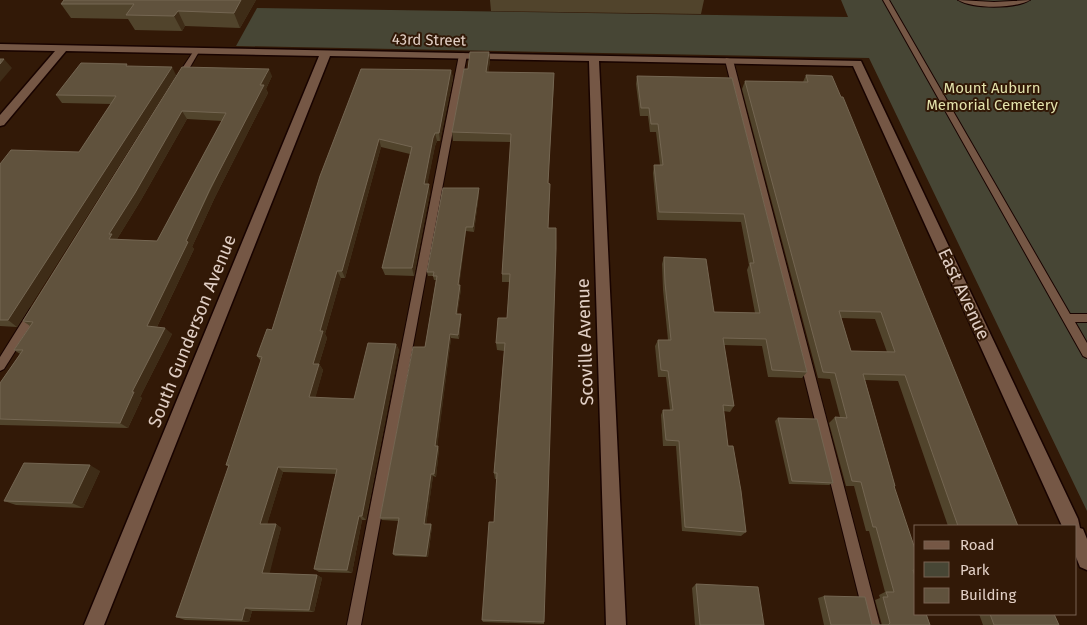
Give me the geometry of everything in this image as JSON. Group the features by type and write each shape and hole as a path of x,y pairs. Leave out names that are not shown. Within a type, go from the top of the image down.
{"street":[{"name":"43rd Street","path":"0,47 857,63"},
{"path":"0,122 63,48"},
{"name":"South Gunderson Avenue","path":"94,625 326,53"},
{"name":"Scoville Avenue","path":"594,58 616,625"},
{"name":"East Avenue","path":"857,63 1071,525"},
{"path":"1077,538 1087,560"}],"lane":[{"path":"886,0 1087,353"},
{"path":"961,0 974,3 996,4 1027,0"},
{"path":"175,85 197,50"},
{"path":"354,625 463,55"},
{"path":"729,60 872,625"},
{"path":"0,366 41,300"},
{"path":"1067,318 1087,318"}],"green space":[{"name":"Mount Auburn Memorial Cemetery","path":"841,0 1087,0 1087,511 869,58 236,46 257,8 848,17"}],"building":[{"path":"64,0 241,0 234,13 178,11 174,16 126,15 134,4 61,4"},
{"path":"470,52 489,52 486,72 554,73 548,183 550,184 548,228 556,228 556,249 544,622 482,620 489,522 494,522 497,473 494,473 505,343 496,343 498,318 507,318 510,274 502,274 511,134 452,132 464,69 468,69"},
{"path":"81,63 172,67 8,320 0,320 0,164 11,150 79,152 116,96 56,95"},
{"path":"182,67 269,69 260,85 264,85 210,189 186,241 188,242 147,326 165,328 132,392 134,392 120,423 0,419 0,383 23,350 14,350 33,322 23,321","holes":["182,111 226,113 157,241 109,239 112,234 109,234"]},
{"path":"361,69 451,70 439,133 435,133 433,138 424,184 429,184 412,268 382,268 412,147 379,139 342,271 337,271 313,364 319,364 309,397 354,399 368,343 396,344 362,516 359,516 347,570 314,569 337,469 278,467 260,524 276,524 262,573 317,575 309,610 245,608 242,620 176,617 229,465 226,465 262,357 257,356 267,329 272,330 320,176"},
{"path":"806,75 832,76 841,97 843,97 1018,525 958,525 905,375 863,374 894,486 914,546 914,615 926,615 930,625 888,625 890,623 883,597 888,597 886,592 894,592 861,482 852,481 835,417 847,418 835,373 823,372 745,81 808,82","holes":["839,311 881,312 895,352 851,351"]},
{"path":"637,76 732,78 807,372 772,370 766,339 723,338 734,406 723,405 728,446 733,446 746,532 685,527 679,441 666,440 663,410 673,410 668,371 661,370 658,340 671,340 664,257 706,259 714,312 760,313 750,263 754,263 744,214 659,212 654,165 663,165 658,124 651,124 649,108 641,108"},
{"path":"443,188 479,188 473,227 466,227 458,285 460,285 456,314 461,314 458,335 450,334 435,446 438,446 434,474 431,474 424,524 431,524 426,556 393,554 399,518 380,518 413,347 425,347 437,276 433,276 434,272 427,272"},
{"path":"778,418 817,419 833,483 792,481"},
{"path":"24,463 90,465 72,503 4,501"},
{"path":"696,584 758,587 764,625 700,625"},
{"path":"824,596 865,597 872,625 831,625"},
{"path":"990,615 1054,615 1059,625 994,625"}]}
